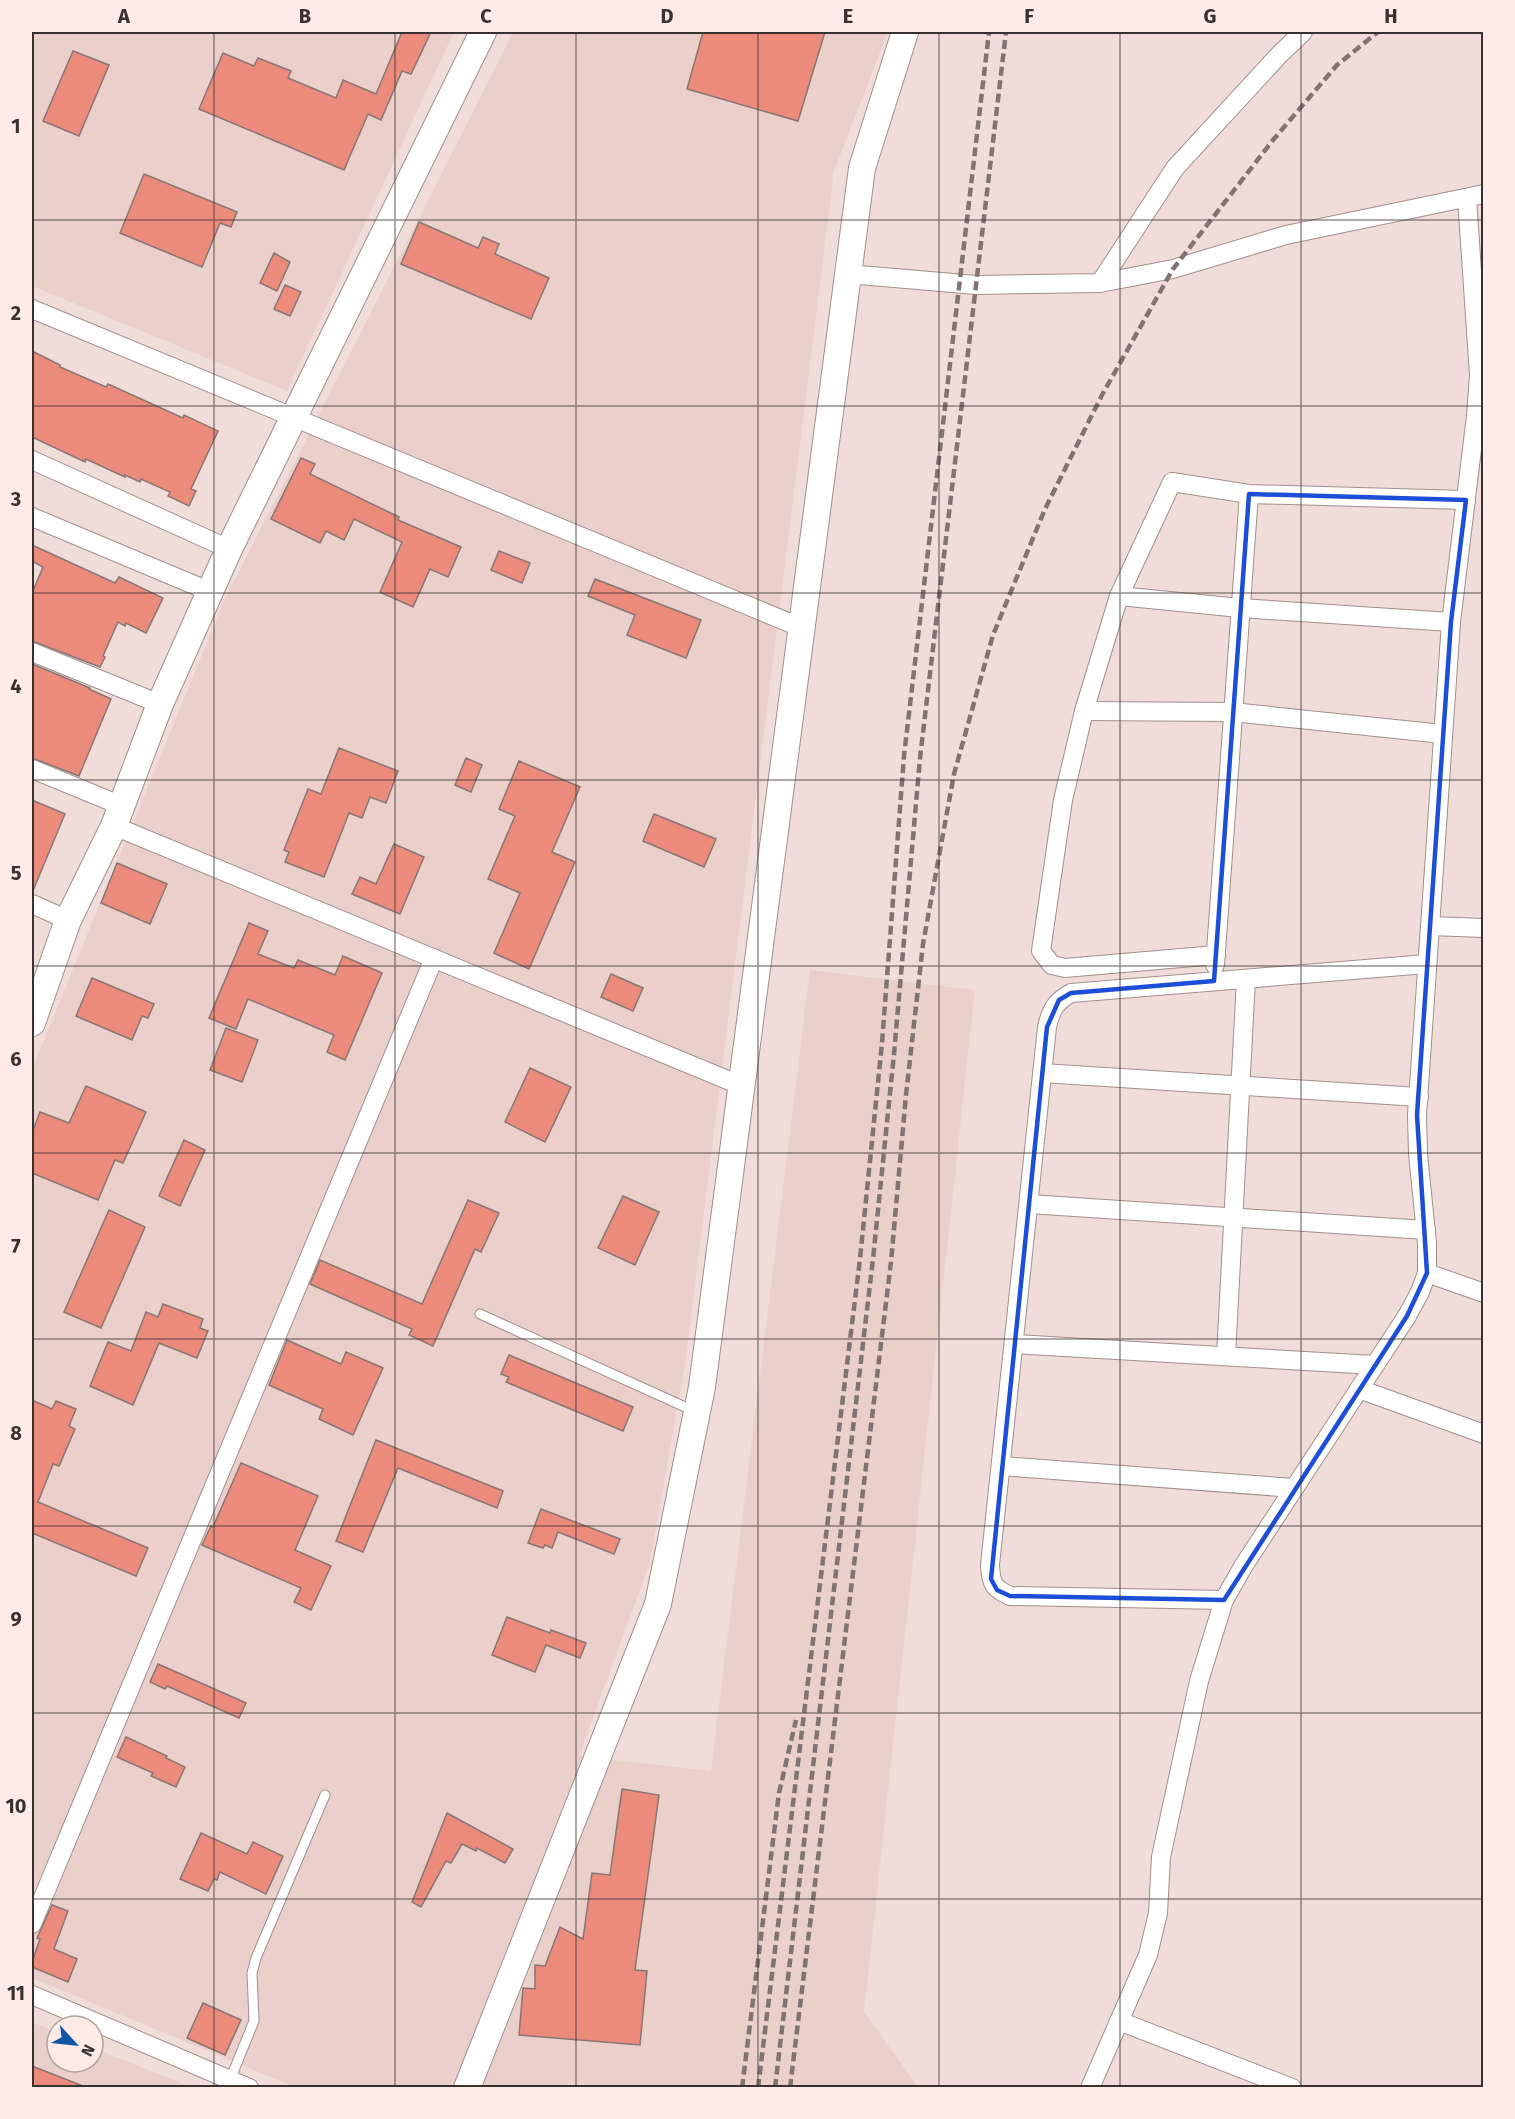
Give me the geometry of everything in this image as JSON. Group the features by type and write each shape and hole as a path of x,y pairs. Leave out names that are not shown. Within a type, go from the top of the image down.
{"main road":[{"path":"32,1023 68,920 118,816 160,704 229,549 483,32"},
{"path":"467,2088 658,1604 702,1387 862,168 902,48 905,32"}],"street":[{"path":"1100,283 1175,168 1303,32"},
{"path":"848,274 976,285 1100,283 1173,269 1286,235 1475,196 1479,375 1451,622 1419,1097 1418,1154 1426,1230 1427,1273 1407,1316 1244,1565 1224,1600 1200,1681 1163,1848 1154,1936 1148,1955 1090,2088"},
{"path":"32,309 802,628"},
{"path":"32,460 229,549"},
{"path":"1216,955 1065,968 1052,966 1041,951 1063,800 1084,711 1119,596 1172,482 1249,494 1466,500"},
{"path":"1214,981 1249,494"},
{"path":"32,517 211,592"},
{"path":"1119,596 1240,608 1451,622"},
{"path":"32,652 160,704"},
{"path":"1084,711 1232,712 1443,734"},
{"path":"32,769 118,816 434,958 742,1086"},
{"path":"32,904 68,920"},
{"path":"1430,926 1484,928"},
{"path":"32,1924 434,958"},
{"path":"1224,1600 1010,1596 997,1590 991,1579 990,1565 1047,1027 1051,1010 1059,1000 1071,993 1427,964"},
{"path":"1226,1356 1246,979"},
{"path":"1042,1073 1419,1097"},
{"path":"1029,1204 1426,1230"},
{"path":"1427,1273 1484,1293"},
{"path":"1014,1344 1375,1365"},
{"path":"1359,1389 1484,1434"},
{"path":"1001,1466 1294,1488"},
{"path":"32,1995 249,2088"},
{"path":"1119,2021 1292,2088"}],"lane":[{"path":"480,1314 697,1412"},
{"path":"230,2080 254,2021 252,1973 256,1958 325,1795"}],"highlighted area":[{"path":"1249,494 1466,500 1451,622 1417,1115 1427,1273 1407,1316 1224,1600 1010,1596 997,1590 991,1579 1047,1027 1059,1000 1071,993 1214,981"}],"shaded area":[{"path":"32,32 454,32 287,391 32,286"},
{"path":"513,32 888,32 834,171 685,1364 650,1562 579,1756 711,1771 810,970 975,990 864,2012 918,2087 295,2087 32,1978 32,1069 224,601"},
{"path":"32,2022 45,2028 45,2074 105,2074 105,2053 191,2087 32,2087"}],"building":[{"path":"402,32 431,32 411,74 402,71 381,120 368,114 344,170 199,109 223,53 254,66 258,58 291,71 288,78 336,98 343,80 376,94"},
{"path":"703,32 825,32 798,121 687,89"},
{"path":"73,51 109,65 79,136 43,121"},
{"path":"144,174 237,212 231,227 220,223 202,267 120,233"},
{"path":"419,222 478,248 483,237 499,244 495,254 549,278 531,319 401,264"},
{"path":"274,253 290,262 277,291 260,283"},
{"path":"285,285 301,292 290,316 274,309"},
{"path":"32,351 60,367 106,387 108,384 218,431 191,489 196,491 189,506 168,496 170,492 141,479 140,482 125,475 125,477 86,459 85,462 32,437"},
{"path":"301,458 315,464 310,474 399,517 398,520 461,547 448,577 430,569 413,607 380,592 402,542 354,519 344,540 326,531 320,543 271,519"},
{"path":"32,545 115,583 119,577 163,598 146,633 126,623 125,626 118,622 100,667 32,641 32,593 43,567 32,561"},
{"path":"499,551 530,563 522,583 491,570"},
{"path":"595,579 701,620 686,658 627,635 635,615 588,596"},
{"path":"32,664 111,699 79,776 32,758"},
{"path":"339,748 398,771 386,803 370,797 362,818 349,813 324,877 285,862 289,852 284,850 308,789 321,794"},
{"path":"466,758 482,765 471,792 455,785"},
{"path":"519,761 580,787 552,852 575,862 529,969 494,953 520,893 488,879 515,816 499,809"},
{"path":"32,800 65,814 32,893"},
{"path":"654,814 716,839 704,867 643,841"},
{"path":"394,844 424,857 400,914 352,894 360,877 376,884"},
{"path":"117,863 167,884 150,924 101,903"},
{"path":"249,923 268,931 258,954 294,968 298,960 335,975 343,956 382,973 345,1060 327,1052 334,1035 248,999 236,1029 209,1018"},
{"path":"611,974 643,988 633,1011 601,997"},
{"path":"92,978 154,1004 148,1018 142,1016 132,1040 76,1016"},
{"path":"226,1028 258,1040 242,1082 210,1070"},
{"path":"530,1068 571,1087 545,1142 505,1122"},
{"path":"86,1086 146,1112 123,1163 115,1160 98,1200 32,1173 32,1133 40,1112 69,1123"},
{"path":"184,1140 205,1150 180,1206 159,1196"},
{"path":"623,1196 659,1212 635,1265 598,1248"},
{"path":"468,1200 499,1213 481,1252 475,1249 433,1346 409,1335 412,1329 310,1284 320,1260 422,1304"},
{"path":"109,1210 145,1227 101,1328 64,1312"},
{"path":"163,1304 203,1319 200,1328 208,1331 197,1358 159,1343 133,1405 90,1386 108,1342 131,1351 146,1312 158,1317"},
{"path":"287,1340 341,1364 346,1352 383,1368 353,1435 319,1419 323,1409 269,1385"},
{"path":"509,1355 633,1407 623,1431 506,1382 509,1377 501,1374"},
{"path":"32,1400 52,1409 56,1401 76,1409 69,1426 75,1429 59,1466 53,1464 38,1502 148,1548 136,1576 32,1533"},
{"path":"376,1440 503,1491 497,1508 398,1468 363,1552 336,1541"},
{"path":"241,1463 318,1496 295,1550 331,1566 311,1610 294,1602 301,1588 202,1545 211,1526 213,1527"},
{"path":"541,1509 620,1539 614,1554 558,1532 552,1548 545,1545 543,1548 528,1543"},
{"path":"507,1617 586,1643 580,1658 546,1645 535,1672 492,1655"},
{"path":"158,1664 246,1703 239,1718 167,1686 165,1689 150,1682"},
{"path":"126,1737 185,1767 176,1787 151,1776 153,1773 117,1757"},
{"path":"622,1789 659,1795 635,1970 647,1971 640,2045 519,2035 523,1988 535,1989 535,1965 545,1966 560,1927 583,1939 592,1873 610,1875"},
{"path":"447,1813 513,1849 505,1863 477,1848 476,1851 462,1844 451,1863 446,1861 421,1907 412,1902"},
{"path":"201,1833 247,1854 253,1842 283,1856 266,1894 220,1872 208,1891 180,1879"},
{"path":"52,1905 68,1911 54,1949 77,1959 68,1982 32,1967 40,1939 37,1938"},
{"path":"203,2003 241,2020 225,2055 187,2038"},
{"path":"32,2066 45,2071 45,2074 52,2074 83,2086 83,2088 32,2088"}],"railway":[{"path":"758,2088 860,1259 882,1043 904,756 989,32"},
{"path":"775,2088 873,1259 920,758 1006,32"},
{"path":"790,2088 891,1262 923,944 954,774 993,635 1045,509 1102,395 1173,269 1273,140 1337,65 1378,32"},
{"path":"742,2088 779,1793 796,1720"}]}
